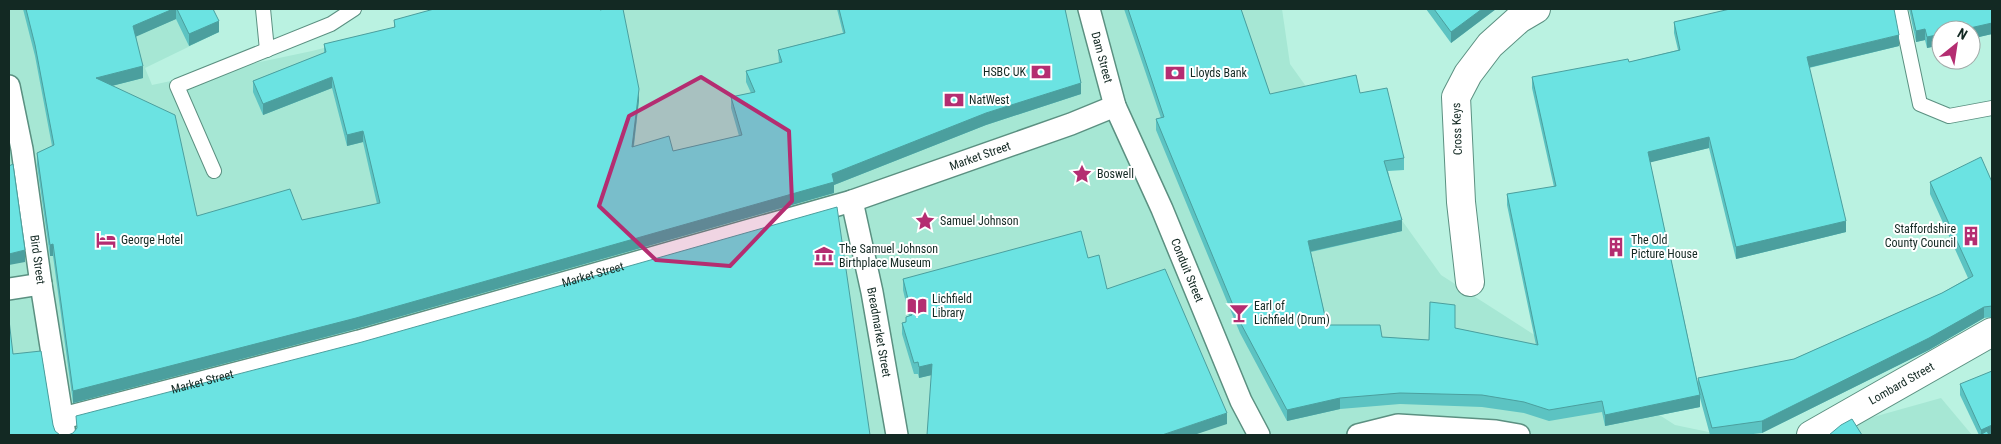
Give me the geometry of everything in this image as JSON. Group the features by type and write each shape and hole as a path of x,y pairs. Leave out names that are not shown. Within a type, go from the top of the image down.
{"street":[{"name":"Dam Street","path":"1089,9 1115,106"},
{"name":"Cross Keys","path":"1470,282 1461,202 1456,97 1468,74 1490,45 1519,19 1536,9"},
{"name":"Bird Street","path":"9,86 22,149 64,427"},
{"name":"Market Street","path":"64,427 852,201 1070,124 1115,106"},
{"name":"Conduit Street","path":"1115,106 1162,209 1241,401 1259,435"},
{"name":"Breadmarket Street","path":"852,201 872,292 897,435"},
{"path":"9,289 41,284"},
{"name":"Lombard Street","path":"1811,435 1992,332"},
{"path":"1358,435 1398,425 1496,431 1519,435"}],"lane":[{"path":"263,9 267,50"},
{"path":"214,171 177,86 331,24 354,9"},
{"path":"1900,9 1920,104 1949,116 1992,108"}],"highlighted area":[{"path":"701,77 789,131 792,201 730,266 656,260 599,206 629,116"}],"shaded area":[{"path":"9,9 214,9 219,32 145,68 152,85 312,51 479,9 1282,9 1290,64 1441,275 1675,425 1723,435 9,435"},
{"path":"1941,398 1972,435 1809,435"}],"building":[{"path":"26,9 173,9 133,26 143,66 96,78 175,115 197,216 290,189 302,220 380,203 363,131 347,135 332,77 263,104 253,81 326,52 324,44 395,27 394,20 434,9 623,9 639,89 632,147 669,136 673,151 742,135 731,97 755,92 746,71 782,62 778,50 845,33 839,9 1065,9 1081,83 986,113 832,174 834,182 356,318 73,391 53,244 50,245 37,153 54,145 35,45"},
{"path":"177,9 213,9 219,21 189,34"},
{"path":"1128,9 1241,9 1270,94 1356,75 1360,93 1387,88 1404,158 1384,161 1402,220 1308,241 1327,325 1380,325 1382,337 1429,340 1430,302 1455,305 1455,328 1538,345 1507,194 1556,186 1532,77 1628,59 1629,62 1680,50 1674,22 1730,9 1894,9 1899,35 1807,57 1846,221 1736,247 1709,137 1648,152 1700,395 1605,415 1602,401 1549,410 1524,402 1482,395 1400,393 1340,398 1287,410 1240,322 1156,119 1164,117"},
{"path":"1434,9 1482,9 1451,32"},
{"path":"1911,9 1992,9 1992,23 1981,25 1981,20 1931,20 1931,36 1927,37 1925,29 1916,31"},
{"path":"1981,157 1992,182 1992,306 1984,307 1929,338 1762,421 1712,428 1698,378 1794,359 1942,293 1973,276 1930,182"},
{"path":"13,164 25,250 9,254 9,166"},
{"path":"837,207 870,435 68,435 77,428 76,416 362,342"},
{"path":"1081,231 1088,258 1099,255 1107,289 1165,269 1227,413 1162,435 927,435 932,364 919,367 918,362 914,363 902,323 906,322 906,317 912,315 903,279"},
{"path":"9,320 13,354 41,351 53,425 55,431 60,435 9,435"},
{"path":"1992,371 1992,425 1981,430 1960,384"},
{"path":"1852,419 1862,435 1829,435 1841,425"},
{"path":"1987,431 1989,435 1980,435"}],"place":[{"name":"HSBC UK","path":"1041,72"},
{"name":"Lloyds Bank","path":"1175,73"},
{"name":"NatWest","path":"954,100"},
{"name":"Boswell","path":"1082,174"},
{"name":"Samuel Johnson","path":"925,221"},
{"name":"Staffordshire County Council","path":"1971,236"},
{"name":"George Hotel","path":"106,240"},
{"name":"The Old Picture House","path":"1616,247"},
{"name":"The Samuel Johnson Birthplace Museum","path":"824,256"},
{"name":"Lichfield Library","path":"917,306"},
{"name":"Earl of Lichfield (Drum)","path":"1239,313"}]}
